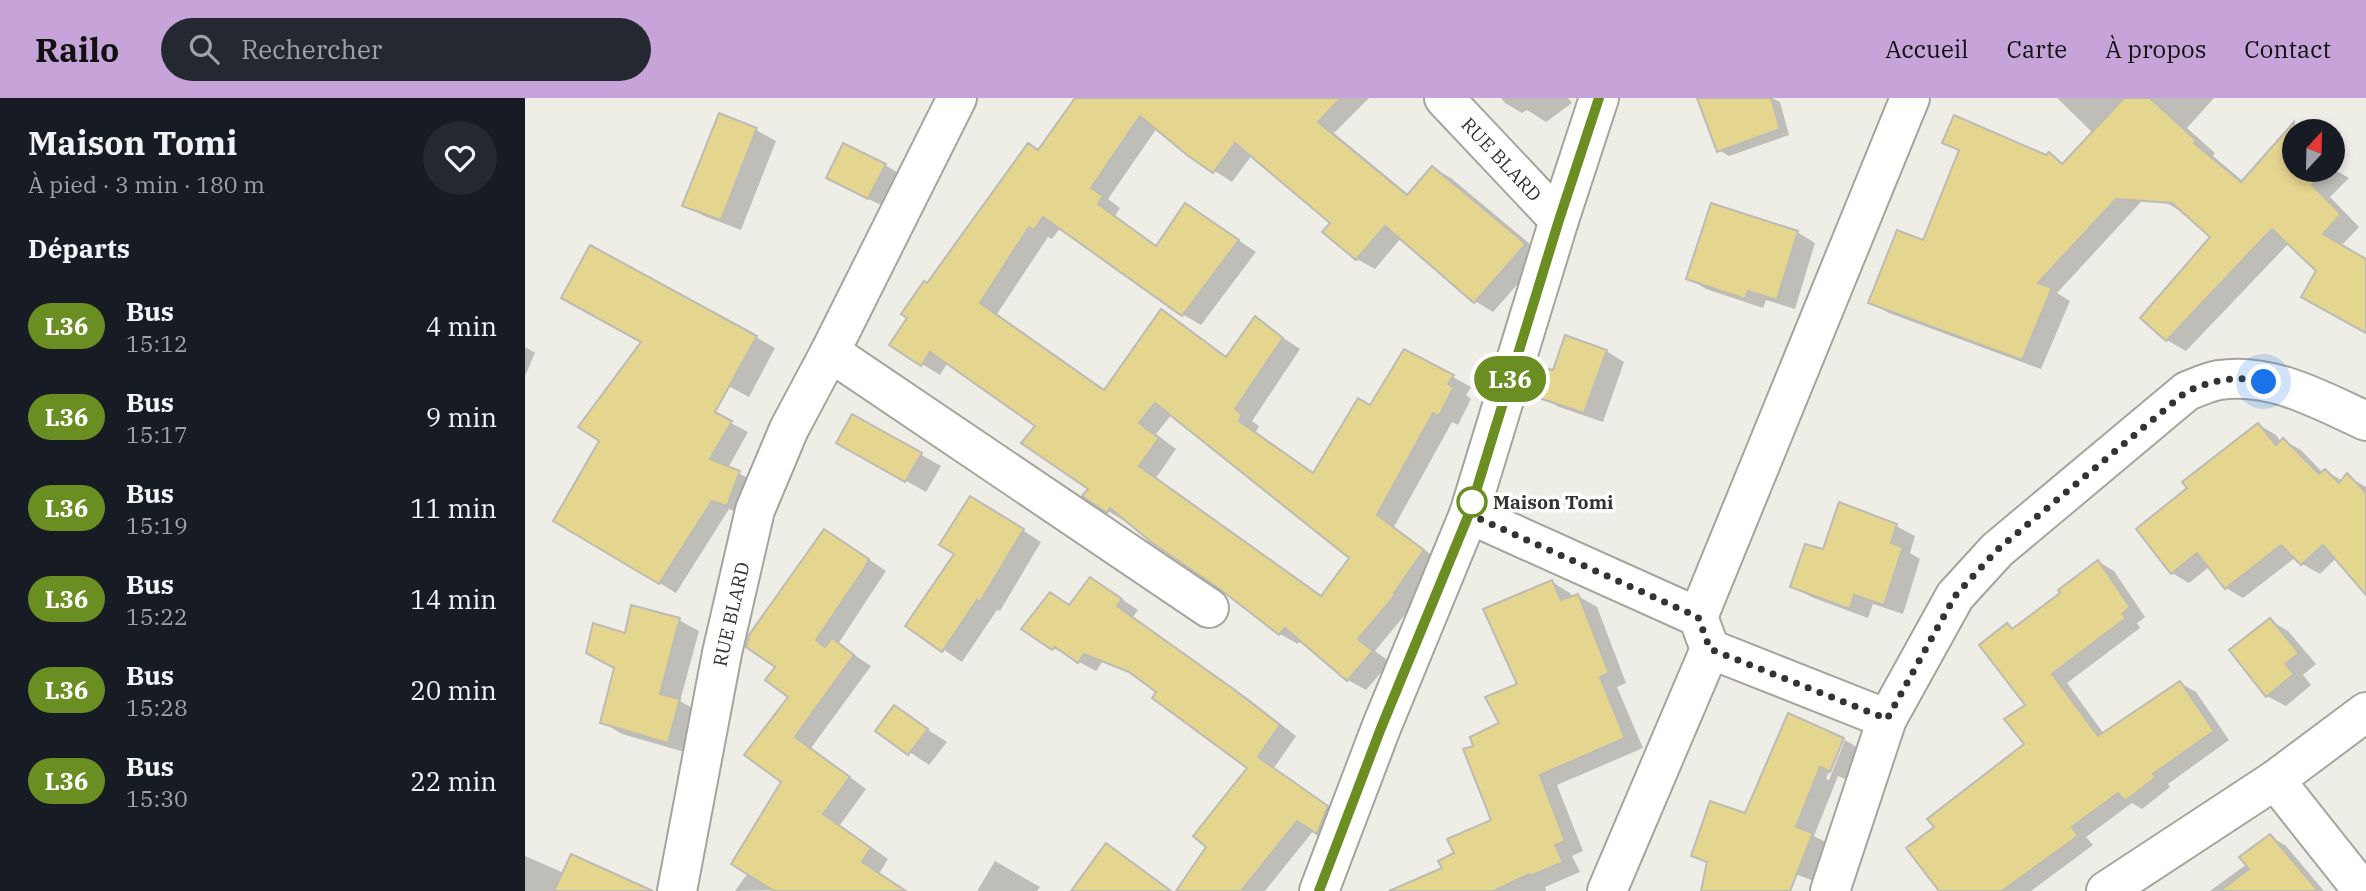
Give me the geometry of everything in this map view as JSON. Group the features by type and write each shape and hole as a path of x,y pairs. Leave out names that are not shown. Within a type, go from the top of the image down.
{"street":[{"name":"RUE BLARD","path":"677,891 722,653 755,510 789,429 957,98"},
{"name":"RUE BLARD","path":"1444,98 1559,220"},
{"path":"1319,891 1381,728 1469,514 1599,98"},
{"path":"1607,891 1910,98"},
{"path":"830,352 1209,608"},
{"path":"1830,891 1887,719 1955,596 1997,550 2187,391 2216,380 2244,377 2285,386 2366,421"},
{"path":"1469,514 1704,633 1887,719"},
{"path":"2106,891 2275,780 2366,712"},
{"path":"2275,780 2363,891"}],"building":[{"path":"1075,98 1341,98 1318,122 1407,195 1432,166 1526,244 1474,303 1385,226 1356,260 1322,232 1330,223 1235,143 1213,173 1140,116 1091,188 1103,196 1098,204 1156,246 1185,203 1239,240 1182,316 1043,217 1034,230 1029,227 980,303 1104,390 1161,309 1226,357 1255,316 1283,338 1235,409 1242,415 1239,421 1313,473 1358,398 1370,405 1404,349 1454,375 1448,384 1454,387 1439,416 1433,413 1377,515 1424,550 1394,593 1396,594 1358,639 1373,651 1347,681 1285,628 1279,635 1221,590 1151,542 1110,508 1107,513 1082,496 1088,489 1021,443 1035,426 930,352 921,366 889,345 907,318 901,314 924,281 927,283 1028,143 1038,150","holes":["1155,403 1349,558 1321,596 1139,466 1159,438 1139,423"]},
{"path":"1697,98 1771,98 1780,129 1717,152"},
{"path":"2124,98 2150,98 2197,141 2194,143 2241,182 2282,136 2282,182 2315,182 2312,185 2341,214 2323,234 2366,259 2366,333 2301,297 2316,271 2272,229 2166,341 2140,318 2210,237 2172,203 2116,199 2038,283 2052,288 2022,360 1868,303 1897,230 1923,240 1959,150 1942,143 1954,115 2046,155 2049,152 2062,164"},
{"path":"719,113 757,128 721,220 682,206"},
{"path":"843,143 886,164 868,199 826,178"},
{"path":"1711,203 1798,231 1777,300 1748,291 1745,299 1686,279"},
{"path":"590,245 757,336 715,412 732,421 710,459 740,471 727,506 712,501 659,584 553,521 599,441 578,427 641,342 561,298"},
{"path":"1565,335 1607,350 1584,413 1539,398 1549,369 1553,370"},
{"path":"852,414 922,453 905,482 836,443"},
{"path":"2258,423 2276,445 2283,438 2319,474 2325,469 2339,483 2347,473 2366,493 2366,595 2323,545 2301,565 2281,545 2225,589 2197,553 2171,574 2136,529 2187,488 2182,482"},
{"path":"970,496 1024,529 980,602 977,600 942,652 905,626 954,554 939,545"},
{"path":"1839,502 1897,524 1891,543 1903,547 1884,605 1854,595 1850,609 1790,587 1805,544 1823,549"},
{"path":"824,529 869,559 816,640 825,647 832,638 854,655 795,737 850,777 823,814 871,848 862,862 906,891 774,891 731,864 781,782 744,755 788,697 765,680 775,667 746,647 749,635"},
{"path":"2098,560 2130,607 2122,614 2126,618 2052,674 2098,736 2180,681 2214,731 2153,774 2156,777 2125,801 2118,793 2072,827 2078,836 2002,891 1939,891 1906,848 1934,827 1927,819 2024,744 2004,719 2025,705 1979,645 2007,623 2012,629"},
{"path":"1090,577 1122,599 1117,606 1280,725 1258,757 1328,806 1317,834 1297,821 1241,891 1176,891 1206,847 1193,836 1247,768 1152,698 1156,692 1129,672 1084,654 1078,663 1055,647 1052,650 1021,629 1050,592 1069,605"},
{"path":"1552,580 1561,600 1578,594 1609,673 1600,677 1625,738 1540,775 1565,841 1555,845 1563,862 1530,876 1529,874 1494,891 1389,891 1442,868 1438,861 1454,853 1447,839 1491,820 1463,749 1473,746 1470,737 1499,723 1485,697 1517,684 1483,609"},
{"path":"631,605 680,618 660,694 680,699 668,743 600,723 614,668 586,653 593,623 625,633"},
{"path":"2270,618 2299,653 2285,664 2294,674 2266,697 2229,650"},
{"path":"894,705 928,729 908,755 875,731"},
{"path":"1788,713 1844,738 1830,772 1820,767 1796,827 1813,833 1790,891 1701,891 1707,862 1691,856 1710,801 1745,813"},
{"path":"2270,834 2318,891 2220,891 2249,869 2239,857"},
{"path":"1106,843 1171,891 1071,891"},
{"path":"571,854 653,891 554,891"}],"bus line":[{"name":"L36","path":"1319,891 1381,728 1469,514 1599,98"}],"place":[{"name":"Maison Tomi","path":"1472,502"}],"route":[{"path":"1472,502 1469,514 1698,617 1710,649 1887,719 1955,596 1997,550 2187,391 2216,380 2244,377 2264,382"}]}
